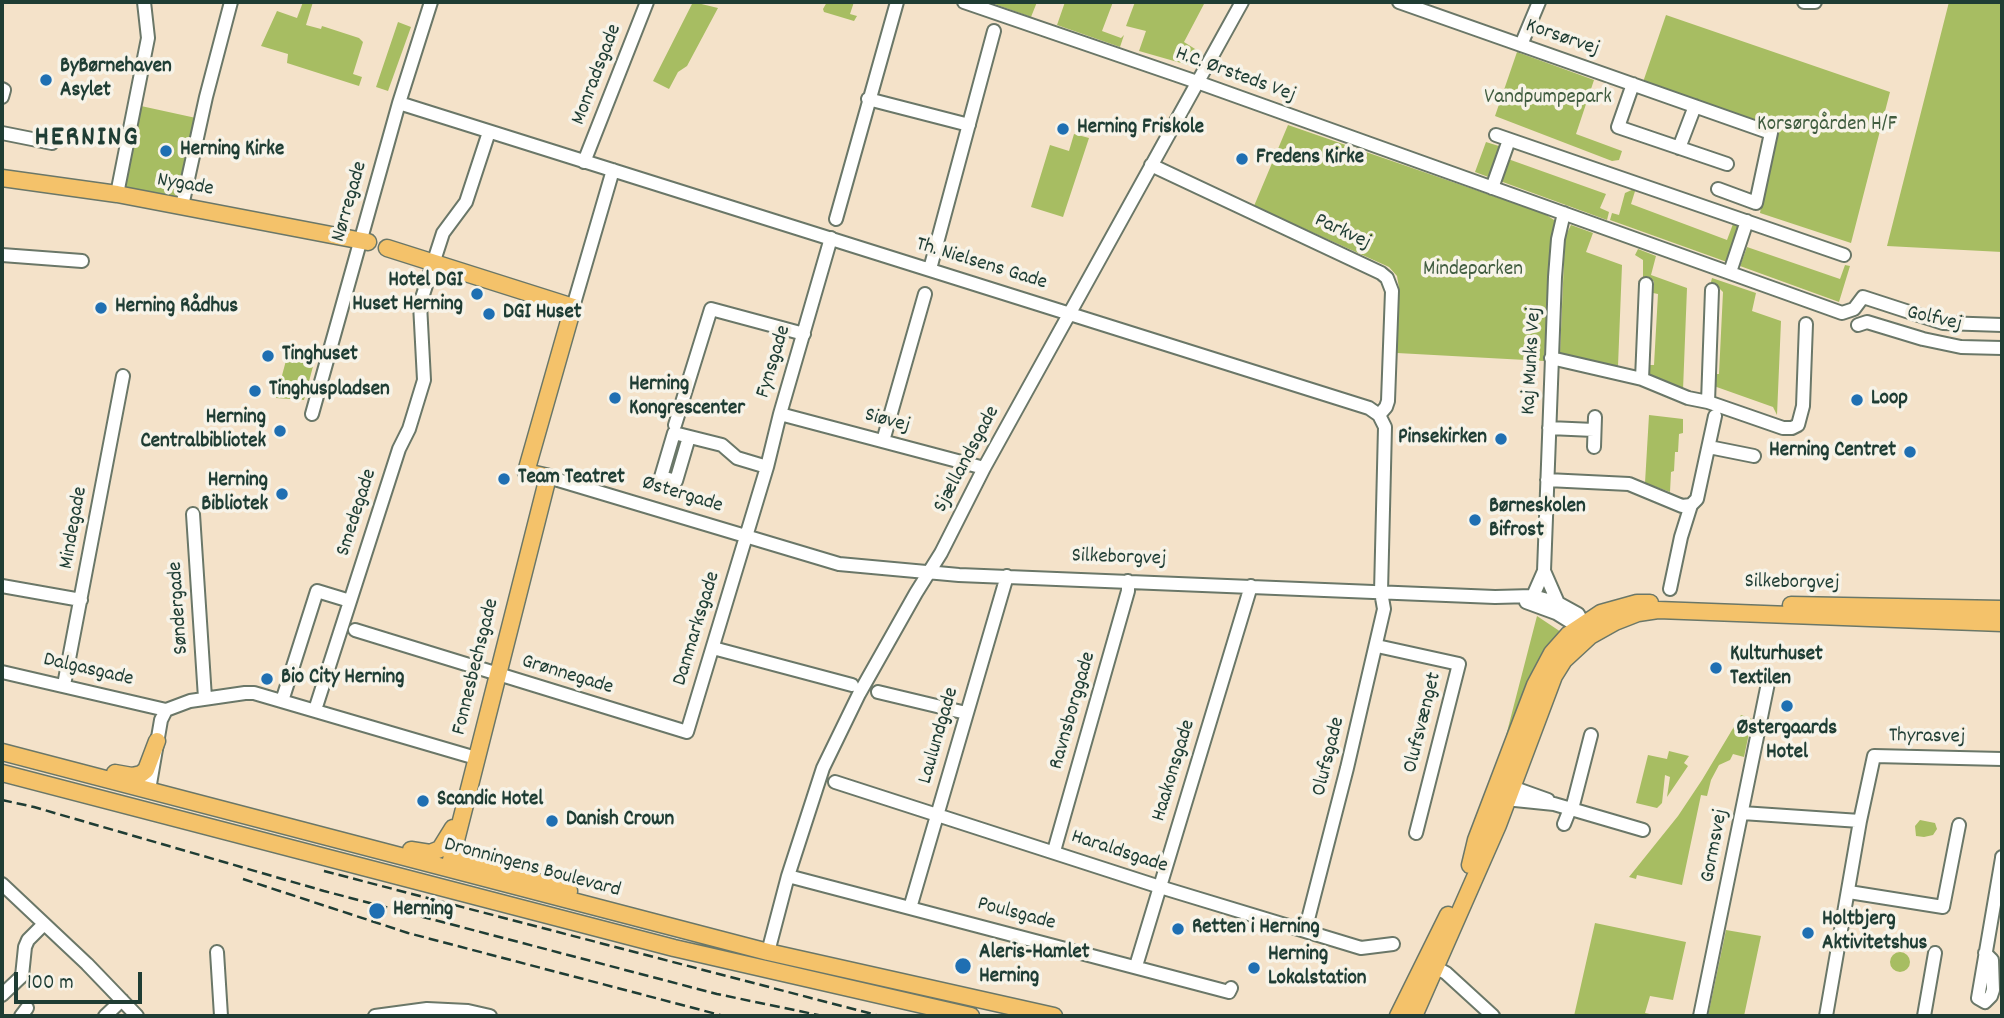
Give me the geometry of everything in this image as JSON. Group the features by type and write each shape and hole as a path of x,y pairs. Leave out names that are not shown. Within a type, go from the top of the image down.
{"main road":[{"name":"Nygade","path":"2,178 117,194 364,240"},
{"path":"387,247 573,307"},
{"name":"Østergade","path":"548,477 526,472 573,307"},
{"name":"Fonnesbechsgade","path":"449,868 548,477"},
{"name":"Silkeborgvej","path":"1470,864 1476,840 1535,685 1552,653 1606,603 1668,595 2002,609"},
{"name":"Silkeborgvej","path":"1398,1016 1431,964 1554,676 1583,625 1658,610 2002,624"},
{"name":"Silkeborgvej","path":"1414,1016 1470,864 1507,791 1534,700 1535,685"},
{"path":"48,763 68,761 118,774 141,774 146,770 157,741"},
{"name":"Dronningens Boulevard","path":"2,752 768,952 1054,1016"},
{"name":"Dronningens Boulevard","path":"2,774 674,948 971,1016"},
{"path":"28,780 79,782 139,796 149,790"},
{"path":"149,790 149,801 156,813"},
{"path":"333,838 355,836 430,853 440,849 460,818"},
{"path":"454,845 464,860 573,892 605,910"},
{"path":"289,848 345,852 440,876 449,868 457,880 504,897 516,908"},
{"path":"674,948 704,948 752,958 763,958 768,952"},
{"path":"768,952 771,964 786,975"}],"street":[{"path":"182,206 230,2"},
{"name":"Nørregade","path":"312,414 364,240 399,103 431,2"},
{"name":"Monradsgade","path":"584,162 647,2"},
{"path":"836,219 897,2"},
{"name":"H.C. Ørsteds Vej","path":"964,2 1197,82 1842,313 1854,309 1863,298 1943,323 2002,326"},
{"name":"Sjællandsgade","path":"768,952 788,876 823,768 859,694 942,553 984,468 1241,2"},
{"name":"Korsørvej","path":"1399,2 1771,133 1756,203 1718,190"},
{"path":"1521,45 1539,2"},
{"path":"117,194 148,38 141,3"},
{"path":"930,270 994,31"},
{"path":"1633,84 1618,127 1727,164"},
{"path":"2,89 2,97"},
{"path":"868,99 969,125"},
{"name":"Th. Nielsens Gade","path":"399,103 1369,408 1379,415"},
{"path":"1679,148 1695,106"},
{"name":"Smedegade","path":"315,710 424,380 420,304 443,233 466,202 489,132"},
{"path":"2,133 52,143"},
{"path":"1496,135 1844,255"},
{"path":"1492,188 1509,140"},
{"name":"Parkvej","path":"1151,165 1387,278 1392,291 1388,401 1379,415"},
{"path":"573,307 613,170"},
{"name":"Kaj Munks Vej","path":"1532,596 1544,571 1551,358 1558,239 1564,214"},
{"path":"1730,272 1747,221"},
{"name":"Fynsgade","path":"746,537 831,238"},
{"path":"2,255 82,261"},
{"path":"1642,379 1646,284"},
{"path":"1708,402 1712,290"},
{"path":"883,441 925,294"},
{"path":"675,425 711,309 804,334"},
{"name":"Golfvej","path":"1858,325 1867,322 1961,347 2002,348"},
{"path":"1551,358 1642,379 1688,398 1708,402 1783,428 1792,428 1798,425 1803,406 1806,324"},
{"name":"Mindegade","path":"64,685 122,376"},
{"name":"Siøvej","path":"779,414 984,468"},
{"path":"1379,415 1385,427 1381,592"},
{"path":"1668,595 1681,537 1691,506 1697,499 1715,416"},
{"name":"Kaj Munks Vej","path":"1549,428 1595,423 1594,447"},
{"path":"690,437 722,445 737,458 767,467"},
{"path":"1709,447 1754,456"},
{"name":"Østergade","path":"548,477 746,537"},
{"path":"1547,480 1629,484 1682,506 1691,506"},
{"name":"Søndergade","path":"193,514 205,698"},
{"name":"Silkeborgvej","path":"746,537 839,564 929,573 1495,597 1532,596 1558,603 1583,625"},
{"name":"Danmarksgade","path":"687,732 746,537"},
{"name":"Kaj Munks Vej","path":"1544,571 1558,603"},
{"name":"Laulundgade","path":"910,908 1007,576"},
{"name":"Ravnsborggade","path":"1054,851 1128,591 1128,581"},
{"path":"2,586 81,600"},
{"name":"Haakonsgade","path":"1136,966 1251,586"},
{"path":"282,701 317,591 350,601"},
{"name":"Olufsgade","path":"1305,931 1377,646 1384,609 1381,592"},
{"name":"Silkeborgvej","path":"1495,597 1541,606 1583,625"},
{"name":"Grønnegade","path":"355,629 687,732"},
{"name":"Olufsvænget","path":"1377,646 1459,664 1416,833"},
{"path":"713,648 852,685"},
{"name":"Dalgasgade","path":"2,672 166,710"},
{"name":"Gormsvej","path":"1700,1016 1768,683"},
{"path":"878,692 966,713"},
{"path":"149,790 157,741 166,710 175,705 205,698 254,693 476,758"},
{"path":"1564,824 1571,809 1591,735"},
{"name":"Thyrasvej","path":"1826,1016 1874,756 2002,759"},
{"name":"Haraldsgade","path":"835,782 1160,887 1361,948 1393,944"},
{"path":"1507,791 1643,830"},
{"path":"1742,813 1860,821"},
{"path":"1849,892 1943,908 1959,825"},
{"path":"1986,953 2002,858"},
{"name":"Poulsgade","path":"788,876 1229,992 1231,988"},
{"path":"2,884 137,1016"},
{"path":"2,995 22,976 24,947 43,925"},
{"path":"217,952 221,1016"},
{"path":"1924,1016 1936,953"},
{"path":"1431,964 1493,1016"},
{"path":"105,1016 122,1000"},
{"path":"375,1016 427,1009 468,1011 490,1016"}],"green space":[{"path":"303,2 313,2 306,25 321,29 322,26 359,38 363,42 353,74 362,77 359,86 287,63 288,54 261,46 277,11 297,18"},
{"path":"693,2 718,8 687,66 678,72 669,89 653,81"},
{"path":"827,2 854,2 850,14 857,16 854,21 824,12"},
{"path":"989,2 1037,2 1031,17"},
{"path":"1065,2 1113,2 1102,31 1121,38 1124,35 1120,47 1057,25"},
{"path":"1135,2 1204,4 1184,42 1203,54 1195,63 1188,65 1139,51 1146,31 1126,26"},
{"path":"1949,2 2002,2 2002,252 1887,246"},
{"name":"Korsørgården H/F","path":"1666,15 1890,92 1851,243 1760,213 1775,130 1642,85"},
{"path":"398,22 411,27 388,91 376,87"},
{"name":"Vandpumpepark","path":"1517,52 1594,80 1576,134 1622,151 1619,160 1612,161 1495,116"},
{"path":"141,106 196,118 179,197 125,187"},
{"name":"Mindeparken","path":"1288,125 1545,214 1557,222 1552,241 1544,361 1397,353 1399,288 1397,276 1389,267 1254,206"},
{"path":"1074,134 1089,138 1063,217 1031,207 1050,145 1069,151"},
{"path":"1486,142 1502,147 1491,178 1475,172"},
{"path":"1508,159 1606,194 1600,208 1609,212 1607,220 1500,181"},
{"path":"1636,188 1631,204 1727,240 1733,224 1740,227 1727,262 1610,220 1612,213 1619,215 1625,193"},
{"path":"1571,225 1593,233 1586,252 1622,265 1618,366 1560,353 1565,237"},
{"path":"1747,247 1840,279 1845,265 1850,266 1839,302 1740,266"},
{"path":"1638,249 1656,256 1651,275 1687,288 1683,390 1647,376 1647,365 1654,365 1658,294 1653,293 1654,281 1643,279 1643,260 1635,255"},
{"path":"1712,278 1756,293 1752,311 1781,321 1777,415 1773,407 1711,385 1711,374 1719,374 1723,292 1718,287 1710,286"},
{"path":"288,353 315,359 304,400 276,398"},
{"path":"1649,415 1683,419 1683,433 1679,434 1674,471 1671,472 1670,492 1645,483"},
{"path":"1537,616 1561,632 1493,786"},
{"path":"1741,715 1752,719 1744,757 1733,754 1730,760 1719,765 1707,796 1701,795 1682,885 1637,875 1636,879 1629,877 1678,816"},
{"path":"1669,751 1689,756 1684,763 1688,766 1667,797 1670,777 1665,775 1662,803 1657,808 1636,803 1648,755 1667,759"},
{"path":"1920,820 1935,823 1937,829 1933,835 1916,836 1915,826"},
{"path":"1595,923 1686,942 1673,1000 1650,996 1645,1013 1659,1016 1574,1016"},
{"path":"1726,930 1761,936 1744,1016 1708,1016"},
{"path":"1896,952 1904,952 1910,962 1904,972 1896,972 1890,966 1890,958"}],"railway":[{"path":"2,800 324,891 717,994 823,1016"},
{"path":"324,871 880,1016"},
{"path":"243,879 408,933 724,1016"}],"place":[{"name":"ByBørnehaven Asylet","path":"46,80"},
{"name":"Herning Friskole","path":"1063,129"},
{"name":"Herning Kirke","path":"166,151"},
{"name":"Fredens Kirke","path":"1242,159"},
{"name":"Hotel DGI Huset Herning","path":"477,294"},
{"name":"Herning Rådhus","path":"101,308"},
{"name":"DGI Huset","path":"489,314"},
{"name":"Tinghuset","path":"268,356"},
{"name":"Tinghuspladsen","path":"255,391"},
{"name":"Herning Kongrescenter","path":"615,398"},
{"name":"Loop","path":"1857,400"},
{"name":"Herning Centralbibliotek","path":"280,431"},
{"name":"Pinsekirken","path":"1501,439"},
{"name":"Herning Centret","path":"1910,452"},
{"name":"Team Teatret","path":"504,479"},
{"name":"Herning Bibliotek","path":"282,494"},
{"name":"Børneskolen Bifrost","path":"1475,520"},
{"name":"Kulturhuset Textilen","path":"1716,668"},
{"name":"Bio City Herning","path":"267,679"},
{"name":"Østergaards Hotel","path":"1787,706"},
{"name":"Scandic Hotel","path":"423,801"},
{"name":"Danish Crown","path":"552,821"},
{"name":"Herning","path":"377,911"},
{"name":"Retten i Herning","path":"1178,929"},
{"name":"Holtbjerg Aktivitetshus","path":"1808,933"},
{"name":"Aleris-Hamlet Herning","path":"963,966"},
{"name":"Herning Lokalstation","path":"1254,968"}],"district":[{"name":"HERNING","path":"87,140"}]}
